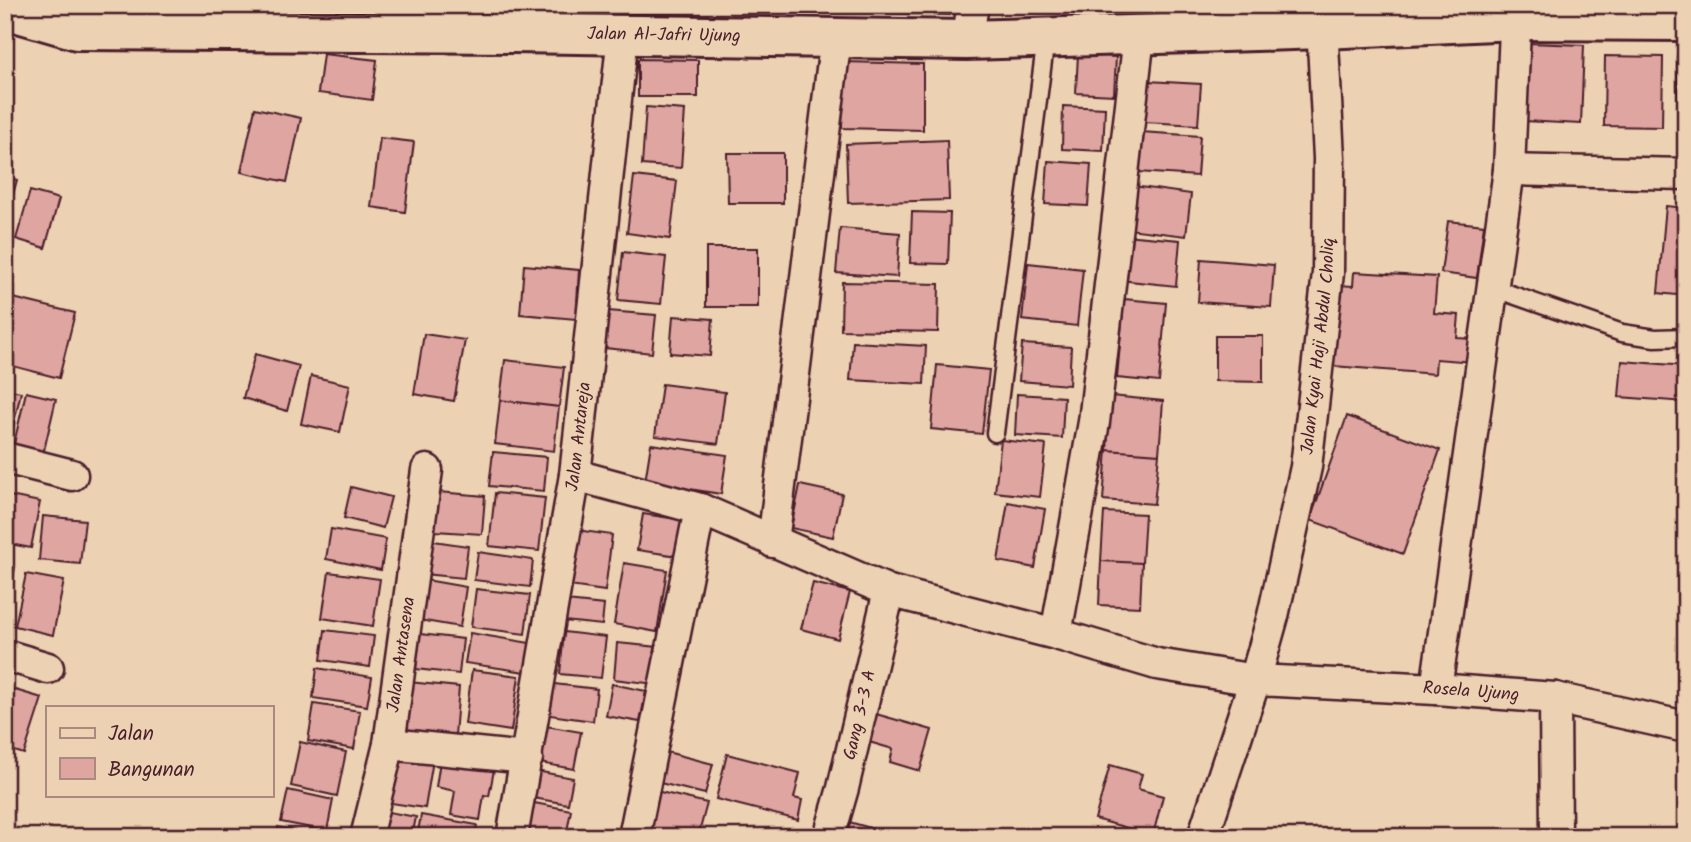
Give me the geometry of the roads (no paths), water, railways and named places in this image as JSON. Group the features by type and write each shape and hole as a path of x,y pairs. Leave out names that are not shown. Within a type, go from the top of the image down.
{"street":[{"name":"Jalan Al-Jafri Ujung","path":"5,9 72,18 513,19 623,35 836,37 970,23 1046,38 1139,36 1322,17 1515,13 1686,21"},
{"path":"1436,689 1509,170 1515,13"},
{"name":"Jalan Kyai Haji Abdul Choliq","path":"1203,837 1255,680 1273,616 1306,467 1328,273 1329,158 1322,17"},
{"name":"Jalan Antareja","path":"512,837 575,475 623,35"},
{"path":"1056,634 1094,422 1139,36"},
{"path":"773,542 836,37"},
{"path":"1509,170 1686,174"},
{"path":"5,457 72,475"},
{"name":"Jalan Antasena","path":"366,837 389,744 427,470"},
{"name":"Rosela Ujung","path":"575,475 700,509 889,591 1056,634 1157,664 1255,680 1555,698 1686,727"},
{"path":"634,837 700,509"},
{"name":"Gang 3-3 A","path":"829,837 889,591"},
{"path":"5,654 48,668"},
{"path":"1555,698 1556,837"},
{"path":"389,744 527,758"}],"lane":[{"path":"995,433 1046,38"},
{"path":"1493,288 1622,333 1655,338 1686,337"}]}
